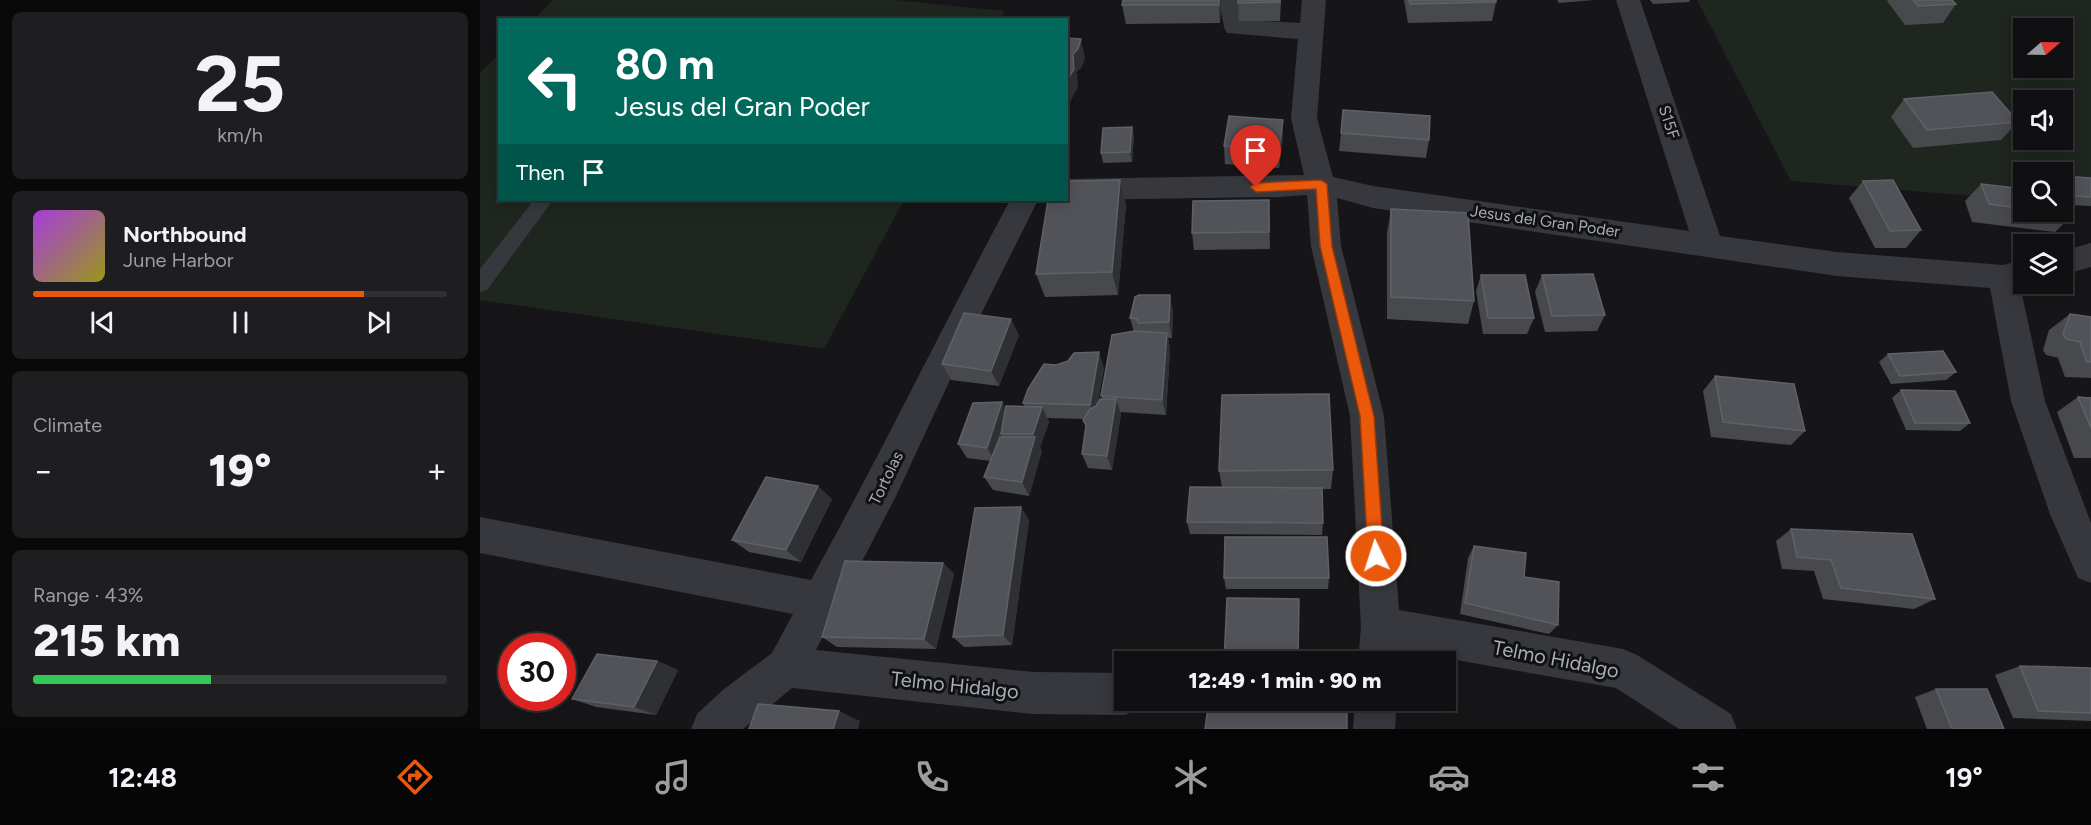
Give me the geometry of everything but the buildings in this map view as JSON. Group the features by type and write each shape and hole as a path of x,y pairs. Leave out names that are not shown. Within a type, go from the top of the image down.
{"street":[{"path":"1231,0 1236,27 1311,32"},
{"path":"1314,0 1304,118 1321,184 1326,246 1367,416 1380,644"},
{"name":"S15F","path":"1628,0 1708,245"},
{"name":"Jesus del Gran Poder","path":"1068,190 1321,184 1373,197 1837,264 2013,275"},
{"name":"Tortolas","path":"712,729 739,704 786,667 883,484 960,324 1023,201"},
{"path":"2073,259 2091,255"},
{"path":"2015,294 2028,401 2068,513 2091,565"},
{"path":"480,535 821,602"},
{"name":"Telmo Hidalgo","path":"1380,644 1623,669 1716,729"},
{"name":"Telmo Hidalgo","path":"786,667 1033,693 1114,693"},
{"path":"1374,729 1375,711"}],"lane":[{"path":"480,284 543,201"}],"shaded area":[{"path":"553,0 895,0 1005,11 1001,18 535,18"},
{"path":"1697,0 2091,0 2091,206 2073,205 2073,162 2013,162 2013,199 1791,181"},
{"path":"498,55 498,201 903,201 824,349 480,300 480,73"}],"route":[{"path":"1256,187 1321,184 1326,246 1367,416 1376,556"}]}
